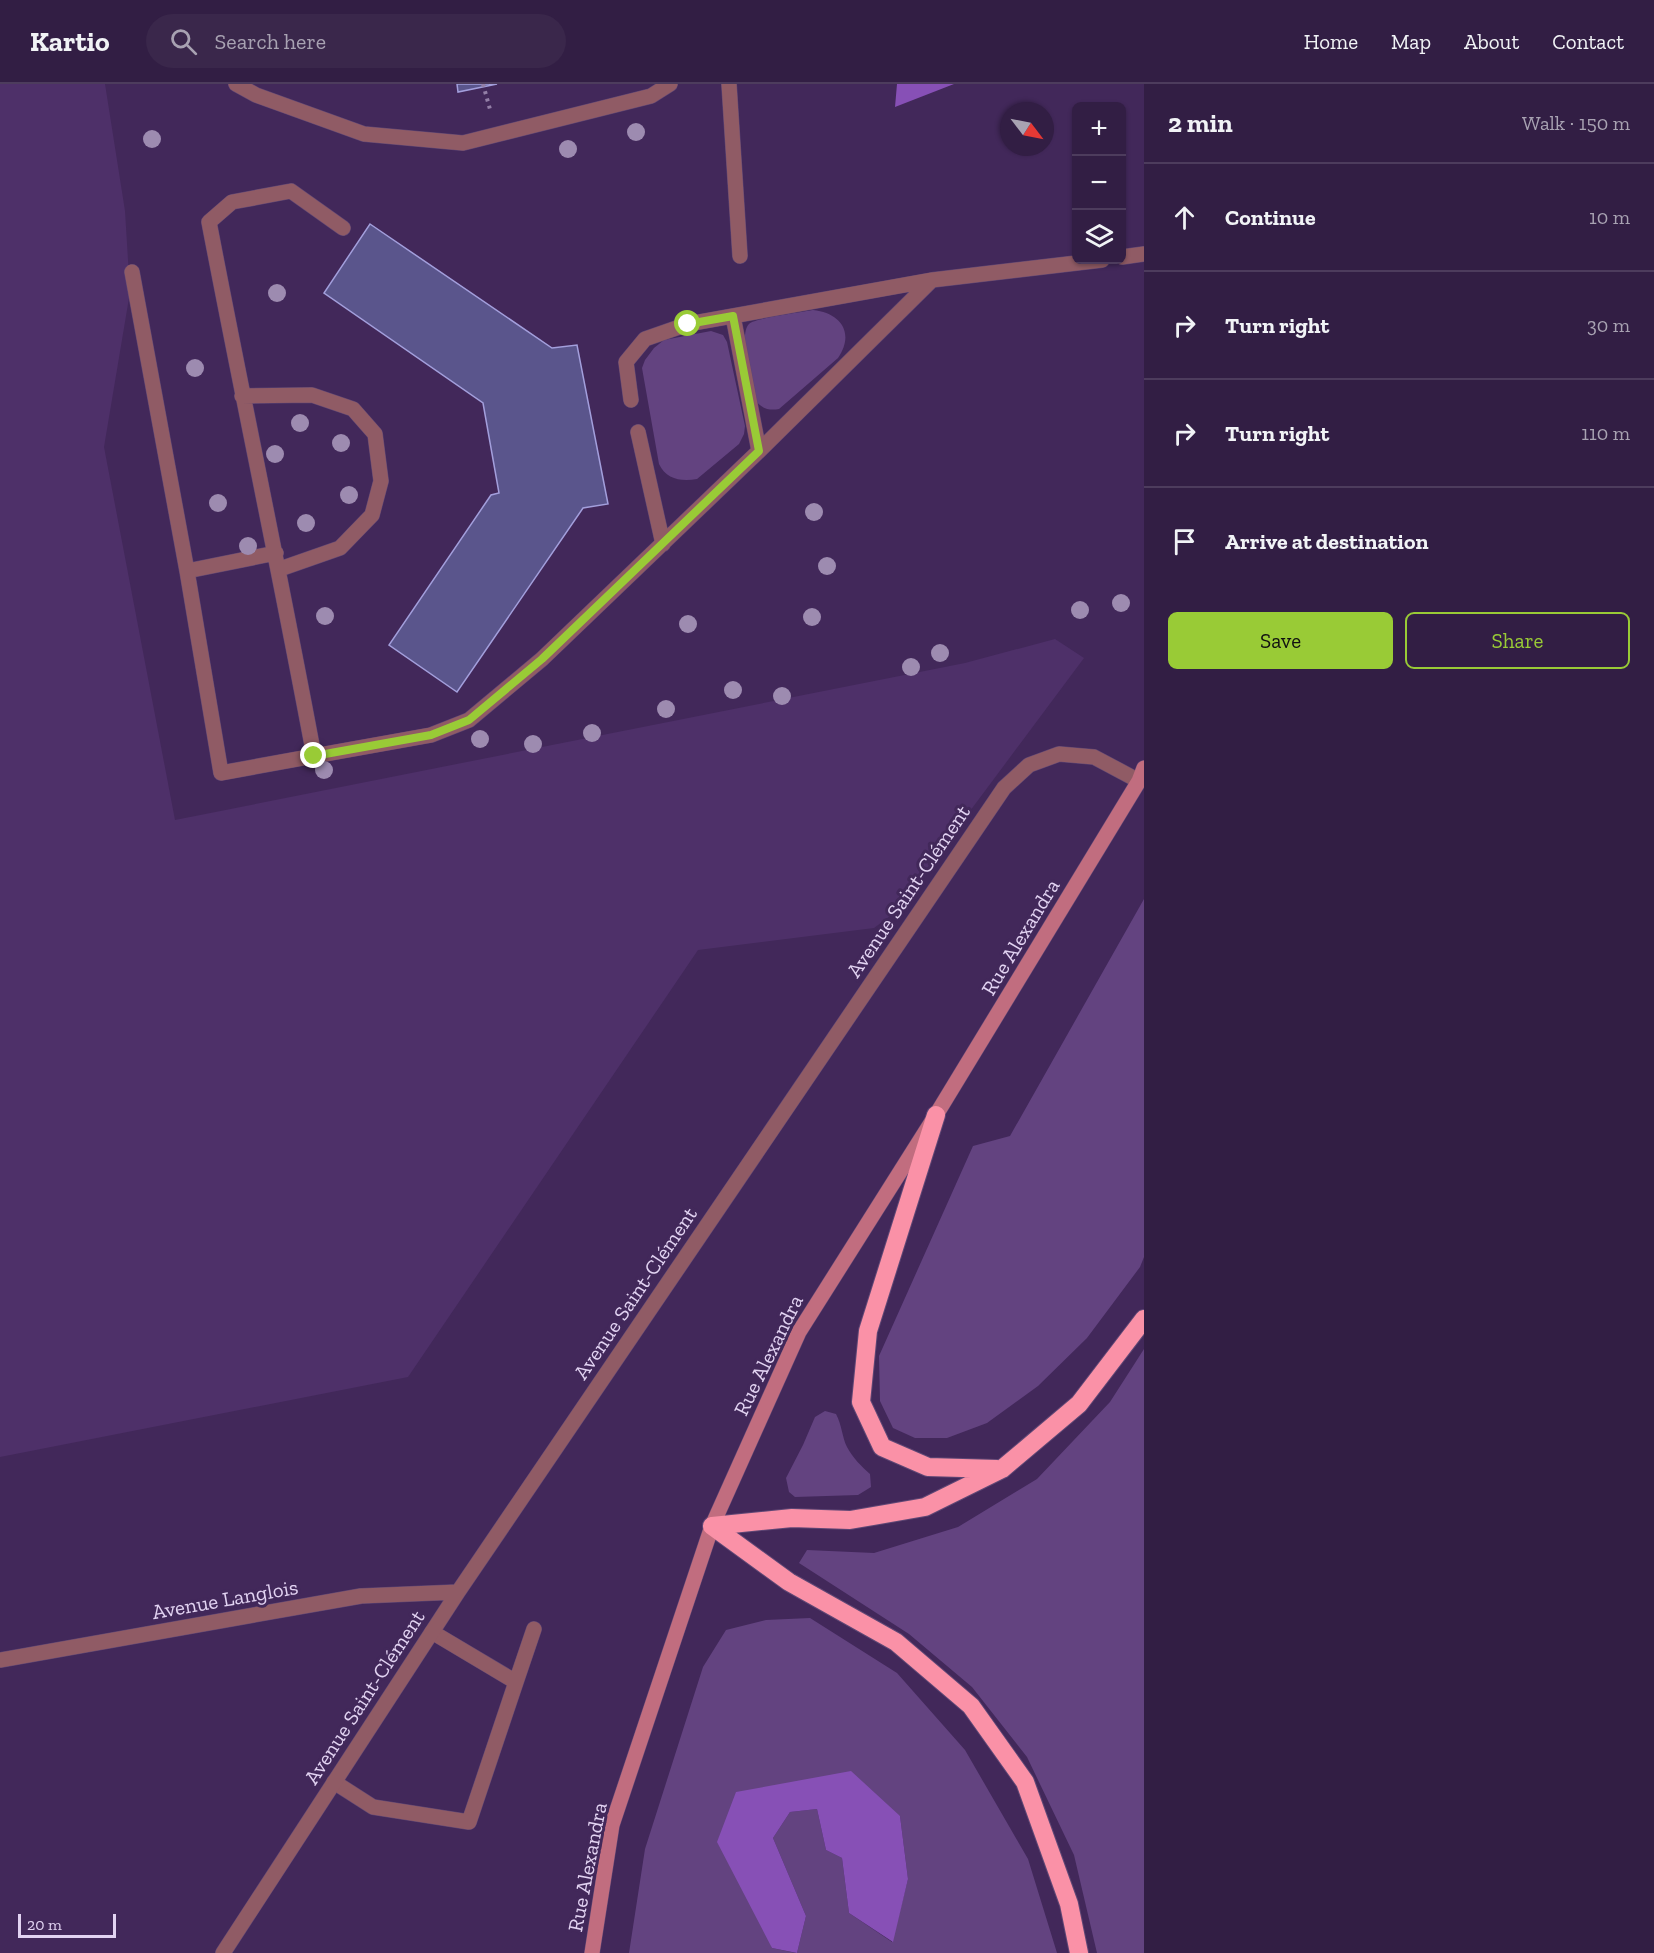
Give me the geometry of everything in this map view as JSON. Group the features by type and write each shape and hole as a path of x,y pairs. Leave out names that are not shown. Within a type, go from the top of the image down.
{"highway":[{"path":"936,1115 868,1331 861,1402 882,1448 928,1467 1002,1469"},
{"path":"712,1526 792,1518 850,1520 925,1507 1002,1469 1079,1404 1144,1320"},
{"path":"712,1526 789,1582 896,1642 971,1706 1025,1782 1068,1904 1079,1953"}],"main road":[{"name":"Rue Alexandra","path":"592,1953 612,1825 712,1526 799,1332 936,1115 1142,775"}],"street":[{"path":"236,84 256,95 364,134 463,143 651,96 670,84"},
{"path":"729,84 740,256"},
{"path":"314,756 280,569 242,396 209,222 232,202 291,190 344,228"},
{"path":"1126,256 1144,254"},
{"path":"631,400 626,362 645,339 688,324 932,280 1072,264"},
{"path":"132,272 221,773 431,735 469,720 542,659 759,451 932,280"},
{"path":"733,316 759,451"},
{"path":"242,396 312,395 353,410 375,434 381,481 372,516 340,548 280,569"},
{"path":"638,432 663,544"},
{"path":"186,571 276,553"},
{"name":"Avenue Saint-Clément","path":"223,1953 458,1592 1004,788 1029,765 1059,754 1094,758 1142,775"},
{"name":"Avenue Langlois","path":"0,1660 361,1596 458,1592"},
{"path":"334,1782 373,1807 469,1822 534,1629"},
{"path":"432,1632 516,1682"}],"shaded area":[{"path":"0,84 105,84 125,211 130,292 104,447 175,820 965,663 1055,639 1084,658 894,913 874,928 698,950 408,1377 0,1457"},
{"path":"897,84 954,84 895,107"},
{"path":"813,310 831,315 838,320 845,333 843,349 838,358 779,409 765,408 754,398 745,348 746,330 753,322"},
{"path":"711,331 723,335 727,342 745,426 744,434 739,444 697,479 680,480 666,473 659,464 642,368 654,348 664,340"},
{"path":"1144,899 1144,1257 1140,1267 1087,1338 1038,1386 987,1423 947,1438 915,1438 893,1428 880,1401 879,1356 973,1146 1010,1136"},
{"path":"1144,1349 1144,1953 1097,1953 1074,1855 1027,1757 972,1687 909,1634 799,1563 807,1550 874,1553 958,1527 1037,1479 1110,1402"},
{"path":"825,1411 836,1414 847,1447 857,1462 870,1474 871,1487 858,1495 795,1497 789,1492 786,1478 815,1417"},
{"path":"810,1618 897,1673 965,1750 1028,1859 1057,1953 797,1953 806,1916 773,1838 790,1812 817,1809 826,1850 842,1858 849,1913 892,1942 908,1879 900,1816 736,1792 772,1948 796,1953 629,1953 645,1849 703,1667 726,1630 766,1620"},
{"path":"851,1771 900,1816 908,1879 893,1942 849,1913 842,1858 826,1850 817,1809 790,1812 773,1838 806,1916 797,1953 772,1948 717,1842 736,1792"}],"building":[{"path":"457,84 497,84 458,92"},
{"path":"370,224 552,348 577,345 608,504 583,508 457,692 389,645 491,495 499,493 483,403 324,293"}],"route":[{"path":"314,756 431,735 469,720 542,659 759,451 733,316 688,324"}]}
